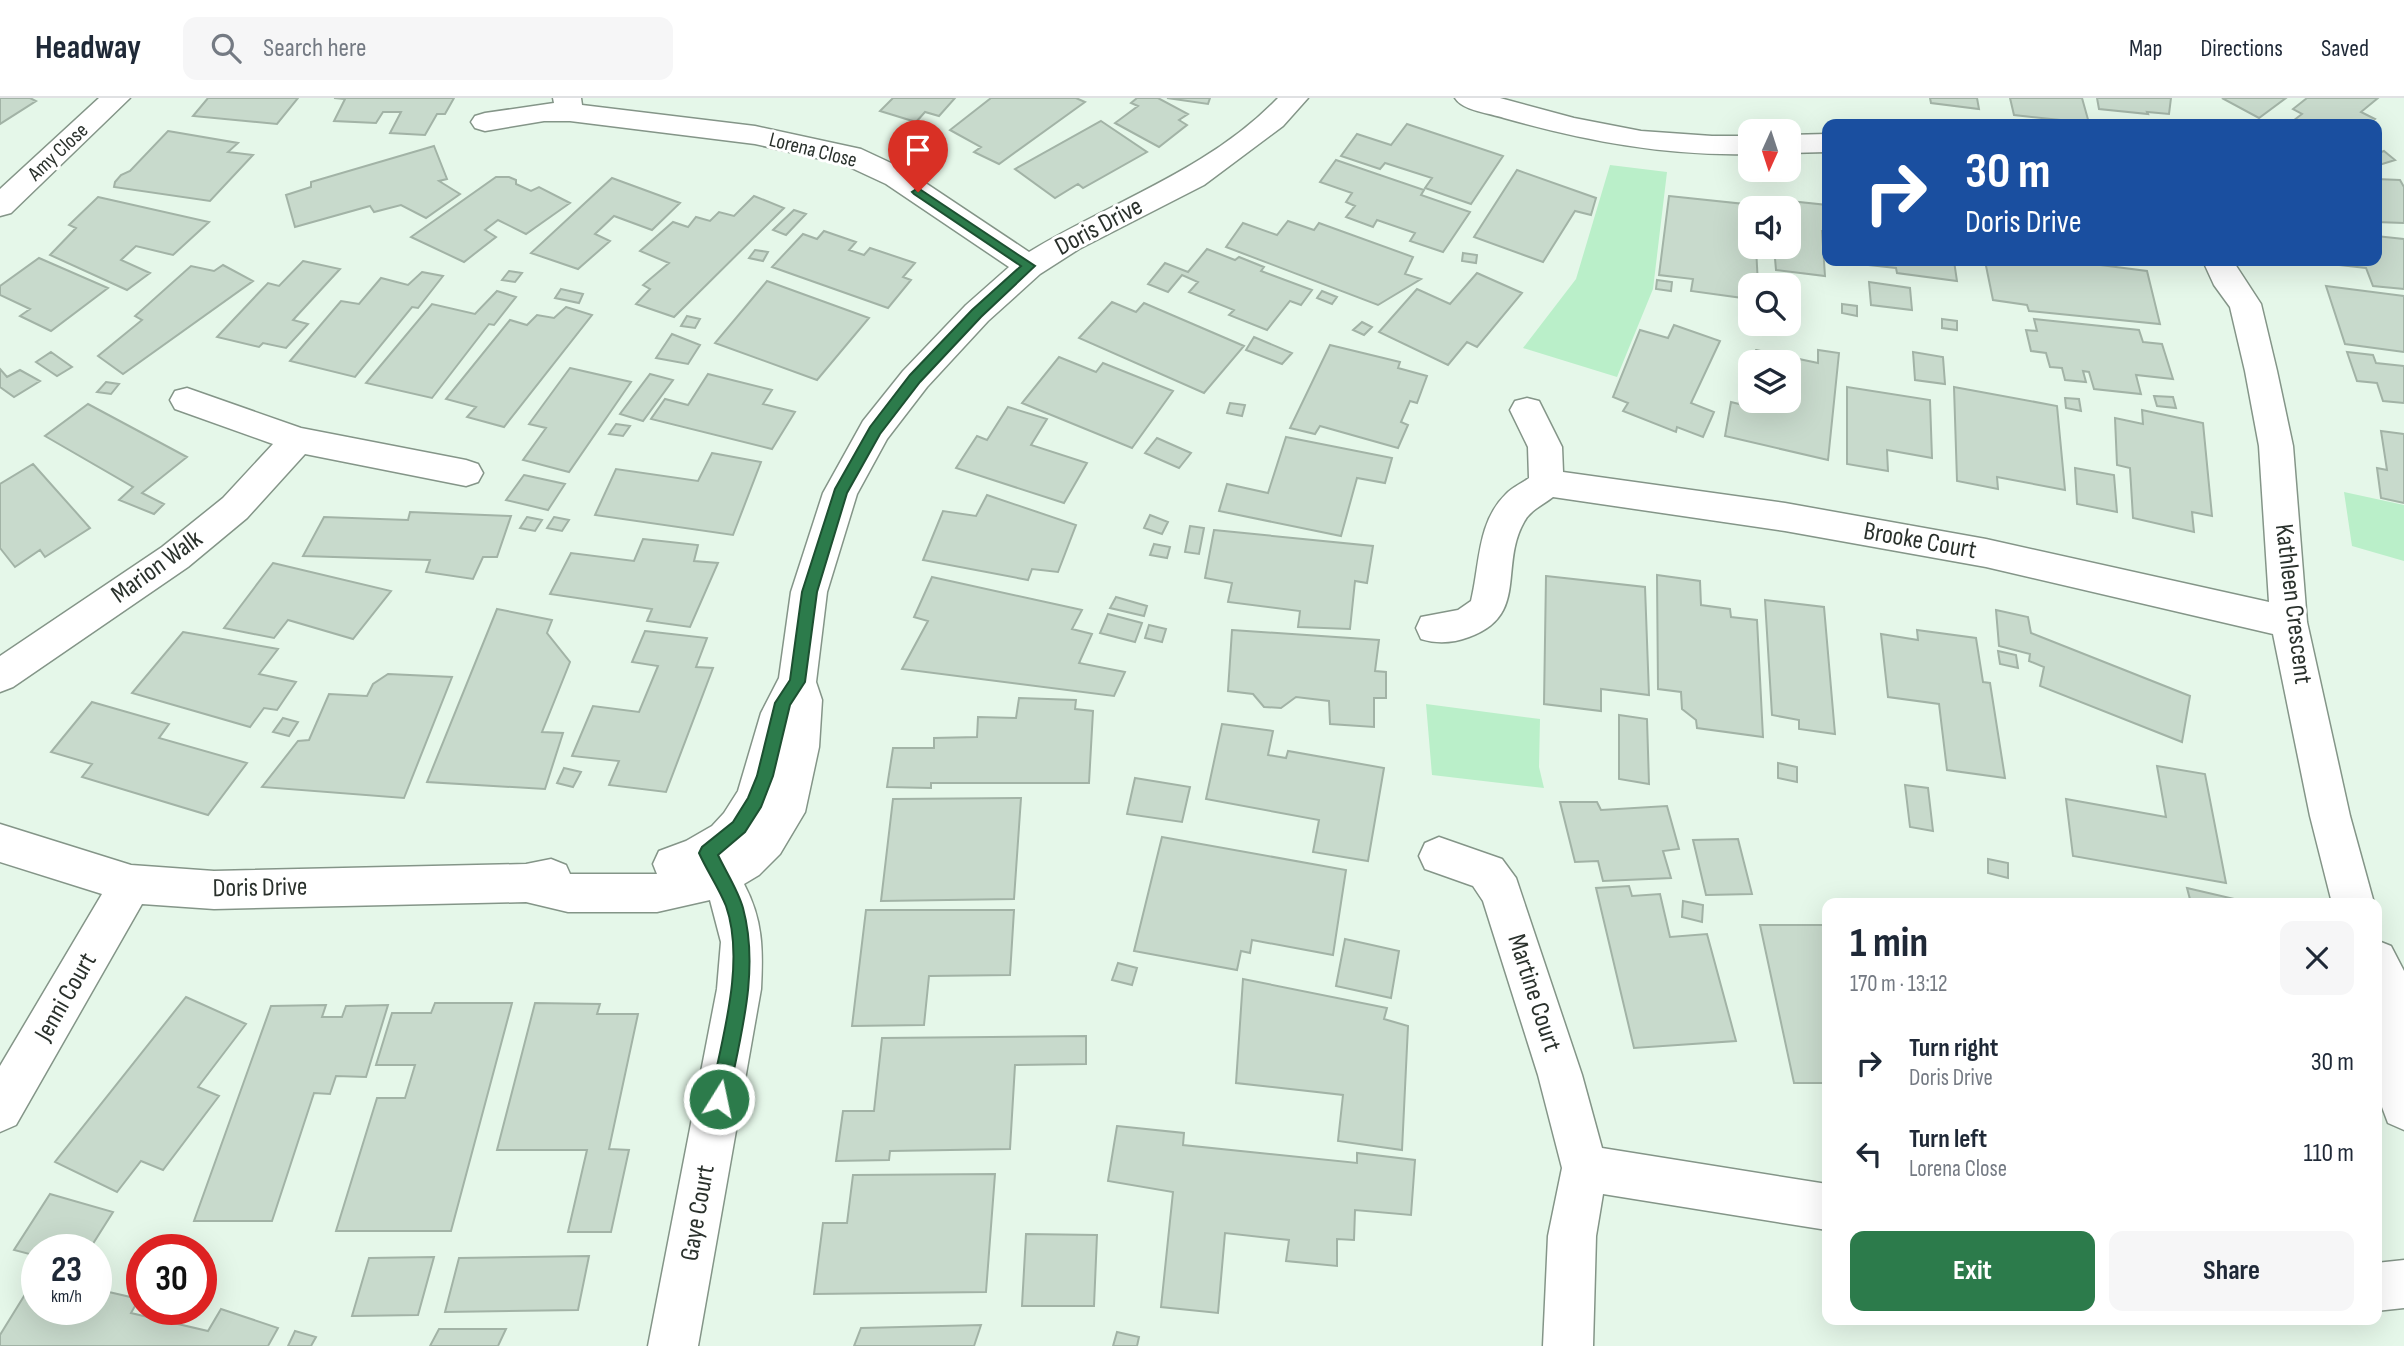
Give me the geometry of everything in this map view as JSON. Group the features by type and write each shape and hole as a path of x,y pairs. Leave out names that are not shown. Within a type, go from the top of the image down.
{"street":[{"name":"Amy Close","path":"0,206 116,98"},
{"name":"Doris Drive","path":"0,843 131,884 214,890 526,883 568,893 644,894 708,882 713,864 745,862 766,841 785,812 800,747 803,700 797,682 809,592 840,493 875,430 915,379 977,313 1029,266 1068,242 1194,178 1273,120 1294,98"},
{"path":"1469,98 1601,135 1678,146 1738,145"},
{"name":"Lorena Close","path":"485,122 568,105 755,135 851,156 896,177 1029,266"},
{"path":"1801,144 1822,143"},
{"name":"Kathleen Crescent","path":"2220,266 2230,285 2245,304 2276,446 2289,622 2330,816 2352,898"},
{"name":"Kathleen Crescent","path":"2245,304 2251,292 2246,266"},
{"path":"187,400 298,440 466,473"},
{"path":"1434,628 1470,624 1483,614 1490,602 1500,536 1520,502 1538,493 1546,483 1545,447 1527,410"},
{"name":"Marion Walk","path":"0,676 174,557 235,508 298,440"},
{"name":"Brooke Court","path":"1546,483 1785,517 1986,553 2289,622"},
{"name":"Martine Court","path":"1439,856 1487,872 1501,892 1560,1075 1585,1168 1572,1236 1568,1346"},
{"name":"Gaye Court","path":"673,1346 739,989 742,942 734,906 713,864"},
{"name":"Jenni Court","path":"0,1109 131,884"},
{"path":"2382,972 2404,1016"},
{"path":"2382,1026 2388,1058 2404,1107"},
{"path":"1585,1168 1822,1206"},
{"path":"2382,1286 2404,1284"}],"green space":[{"path":"1610,165 1667,172 1653,289 1617,377 1523,348 1576,279"},
{"path":"2344,492 2404,505 2404,561 2352,546"},
{"path":"1426,704 1540,719 1539,767 1544,788 1432,775"}],"building":[{"path":"0,98 30,98 36,101 0,124"},
{"path":"208,98 298,98 277,124 193,116"},
{"path":"334,98 454,98 445,114 437,114 425,135 390,133 401,112 383,112 376,123 334,121 345,99"},
{"path":"893,98 955,98 939,116 925,112 916,122 880,111"},
{"path":"991,98 1076,98 1085,102 999,164 974,152 981,147 950,130"},
{"path":"1137,98 1158,98 1188,114 1179,120 1187,125 1159,147 1115,123 1138,106 1131,103"},
{"path":"1167,98 1210,98 1208,104"},
{"path":"1930,98 1977,98 1979,109 1931,103"},
{"path":"2010,98 2082,98 2088,119 2052,119 2014,115"},
{"path":"2097,98 2171,98 2169,114 2147,112 2148,114 2099,109"},
{"path":"2222,98 2286,98 2259,118"},
{"path":"2307,98 2378,98 2361,112 2375,119 2296,119 2302,114 2293,109"},
{"path":"1101,121 1147,152 1083,188 1078,184 1055,198 1015,169"},
{"path":"1407,124 1503,156 1471,204 1425,188 1432,178 1385,163 1380,169 1341,156 1357,134 1391,145"},
{"path":"168,131 238,143 228,152 253,155 210,201 114,187 121,175 130,171"},
{"path":"434,146 447,179 439,181 460,194 426,218 401,205 374,212 370,206 295,227 286,195 311,187 311,182"},
{"path":"2384,151 2395,160 2382,164"},
{"path":"1336,160 1424,190 1421,195 1470,212 1443,252 1410,241 1415,233 1377,220 1373,227 1346,217 1355,206 1346,202 1352,193 1320,182"},
{"path":"1517,170 1596,198 1591,215 1575,211 1543,262 1474,237"},
{"path":"496,177 509,177 516,180 516,184 531,191 539,187 570,203 526,234 498,220 485,230 496,237 464,262 411,237"},
{"path":"612,178 680,203 652,230 614,216 595,234 610,241 578,269 531,253"},
{"path":"2382,179 2400,180 2404,187 2404,223 2382,222"},
{"path":"754,196 784,208 674,317 636,304 650,289 643,285 669,263 640,251 673,222 688,227 696,217 710,221 719,212 734,216"},
{"path":"1669,196 1738,203 1738,259 1757,259 1757,273 1738,273 1738,297 1691,291 1693,279 1659,275"},
{"path":"98,197 209,222 173,255 136,246 121,260 150,273 127,290 50,255 76,228 69,225"},
{"path":"1801,202 1822,204 1822,266 1824,266 1825,276 1776,270 1775,259 1801,259"},
{"path":"794,210 806,214 786,235 773,230"},
{"path":"1288,221 1314,230 1319,223 1413,257 1405,274 1421,279 1378,305 1226,247 1243,223 1277,235"},
{"path":"824,231 856,242 849,250 864,255 870,248 915,263 903,277 911,280 888,308 772,267 803,234 817,239"},
{"path":"2382,237 2404,239 2404,289 2373,286 2366,268 2348,266 2382,266"},
{"path":"1207,249 1235,260 1239,257 1264,267 1261,271 1312,290 1301,305 1290,301 1267,330 1229,315 1234,310 1189,292 1198,282 1182,275 1168,292 1148,284 1165,263 1188,272"},
{"path":"755,250 768,252 763,261 749,258"},
{"path":"1463,253 1477,255 1476,263 1462,261"},
{"path":"39,258 108,288 51,331 20,316 30,309 0,295 0,286"},
{"path":"303,261 340,269 293,320 308,324 286,348 263,343 259,347 217,337 268,283 279,286"},
{"path":"223,265 253,281 123,374 98,356 142,320 135,316 191,266 214,271"},
{"path":"1878,266 1955,266 1957,281 1897,273 1896,268"},
{"path":"1986,266 2108,266 2147,271 2160,324 2029,311 2027,305 1993,300"},
{"path":"509,271 522,273 515,282 502,280"},
{"path":"422,272 443,276 418,308 412,307 355,377 290,361 341,301 359,304 381,278 408,285"},
{"path":"1477,273 1522,293 1477,347 1467,342 1448,365 1379,332 1417,289 1450,304"},
{"path":"1657,280 1672,282 1671,291 1656,289"},
{"path":"767,281 869,318 817,380 715,343"},
{"path":"1869,282 1910,288 1912,310 1871,305"},
{"path":"2326,286 2404,296 2404,352 2345,344"},
{"path":"561,289 583,294 579,303 555,298"},
{"path":"497,291 516,297 494,325 489,324 432,398 366,383 432,304 475,314"},
{"path":"1322,291 1337,297 1332,304 1317,298"},
{"path":"1112,302 1136,312 1144,303 1244,346 1204,393 1079,338"},
{"path":"1842,304 1857,306 1857,316 1842,313"},
{"path":"566,307 592,315 504,427 467,417 476,407 446,399 510,320 527,325 537,315 554,318"},
{"path":"687,316 700,319 695,328 681,326"},
{"path":"1942,319 1957,321 1957,330 1942,328"},
{"path":"2034,319 2139,330 2143,342 2162,344 2173,379 2136,375 2141,394 2094,389 2089,372 2083,371 2086,382 2065,380 2062,368 2050,367 2046,353 2031,351 2026,330 2037,331"},
{"path":"1362,322 1372,327 1364,335 1353,330"},
{"path":"1674,325 1720,341 1691,403 1714,412 1703,437 1677,427 1676,432 1623,411 1628,403 1613,397 1640,330 1668,338"},
{"path":"672,334 700,345 688,364 656,358"},
{"path":"1254,337 1292,353 1282,364 1246,350"},
{"path":"1330,345 1400,362 1398,368 1427,376 1417,403 1410,401 1401,422 1408,425 1398,448 1320,426 1315,434 1290,428"},
{"path":"1818,350 1839,353 1828,460 1725,436 1731,402 1738,404 1738,413 1801,413 1801,359 1818,363"},
{"path":"51,352 72,367 57,376 36,362"},
{"path":"1913,352 1943,357 1945,384 1915,380"},
{"path":"2347,352 2373,355 2376,363 2404,366 2404,403 2383,401 2377,383 2357,381"},
{"path":"1059,357 1096,372 1103,363 1173,391 1132,448 1022,403"},
{"path":"570,368 631,382 569,472 523,460 546,428 529,424"},
{"path":"0,369 7,377 20,370 40,381 14,397 0,387"},
{"path":"650,374 673,380 643,421 620,414"},
{"path":"708,374 772,390 763,404 795,412 772,449 651,419 665,399 688,405"},
{"path":"106,382 119,384 111,394 97,392"},
{"path":"1847,387 1930,400 1932,458 1887,450 1888,471 1847,464"},
{"path":"1954,387 2057,406 2065,490 1997,477 1998,489 1957,481"},
{"path":"2154,396 2173,397 2176,408 2157,406"},
{"path":"2065,398 2079,399 2081,411 2066,408"},
{"path":"1230,403 1245,405 1242,416 1227,413"},
{"path":"88,404 187,457 142,493 164,504 154,514 119,500 133,487 45,436"},
{"path":"1008,407 1047,419 1031,445 1087,463 1064,503 956,468 977,436 987,440"},
{"path":"2142,410 2203,423 2212,516 2192,512 2194,532 2133,518 2130,468 2117,465 2115,418 2143,424"},
{"path":"616,424 630,426 623,436 609,434"},
{"path":"2381,431 2404,434 2404,503 2381,498 2377,468 2387,470"},
{"path":"1286,437 1392,458 1385,483 1357,478 1341,536 1219,511 1227,484 1268,493"},
{"path":"1157,438 1191,453 1179,468 1145,453"},
{"path":"712,453 761,462 733,535 595,515 616,469 698,481"},
{"path":"33,464 90,528 45,557 40,550 15,567 0,548 0,484"},
{"path":"2075,468 2114,475 2117,512 2077,504"},
{"path":"524,475 565,484 548,510 506,500"},
{"path":"987,495 1076,525 1058,572 1032,569 1028,580 923,560 943,511 976,516"},
{"path":"410,512 511,516 497,557 483,557 473,579 426,572 430,560 303,556 324,517 408,520"},
{"path":"1150,515 1168,522 1162,534 1144,528"},
{"path":"527,517 542,520 535,531 520,528"},
{"path":"554,517 569,520 562,531 547,528"},
{"path":"1190,526 1204,528 1199,554 1185,552"},
{"path":"1214,530 1373,546 1367,583 1355,581 1350,629 1298,627 1300,611 1228,602 1232,583 1205,578"},
{"path":"643,539 698,545 694,561 718,563 690,627 647,621 652,609 550,594 571,553 634,561"},
{"path":"1154,544 1170,547 1167,558 1150,555"},
{"path":"273,563 391,591 353,639 288,620 274,638 224,628"},
{"path":"1657,575 1700,581 1701,605 1730,609 1731,617 1757,620 1763,737 1697,728 1696,720 1682,709 1681,692 1658,689"},
{"path":"1546,576 1645,587 1649,695 1601,689 1601,711 1544,704"},
{"path":"932,577 1082,610 1072,629 1092,634 1079,663 1125,672 1114,696 902,669 928,621 914,617"},
{"path":"1116,597 1147,606 1144,616 1110,608"},
{"path":"1765,600 1824,607 1835,734 1799,729 1799,720 1772,715"},
{"path":"497,609 552,620 547,633 570,662 542,732 563,733 545,789 427,782"},
{"path":"1996,610 2028,617 2031,633 2190,696 2182,742 2040,686 2044,667 2029,661 2030,654 1999,646"},
{"path":"1108,614 1142,623 1135,642 1100,633"},
{"path":"1149,625 1166,629 1162,642 1145,638"},
{"path":"1232,630 1379,640 1375,671 1386,672 1386,698 1374,698 1374,727 1330,724 1329,701 1296,697 1281,708 1264,707 1253,694 1228,691"},
{"path":"1917,630 1976,638 1983,682 1990,683 2005,778 1947,770 1939,704 1888,697 1881,634 1918,640"},
{"path":"645,631 707,638 696,667 713,668 666,792 609,785 619,761 572,756 593,706 639,712 658,666 632,662"},
{"path":"183,632 278,649 259,674 296,682 277,710 264,708 250,727 132,693"},
{"path":"1998,651 2016,655 2018,668 2000,664"},
{"path":"388,674 452,677 404,798 262,787 298,741 309,740 329,694 367,696 373,684"},
{"path":"1019,698 1076,700 1075,709 1093,711 1089,783 931,783 931,788 887,787 893,748 934,748 934,738 977,737 978,717 1016,718"},
{"path":"92,702 169,724 159,738 247,763 208,815 82,777 92,764 51,752"},
{"path":"1619,715 1647,719 1649,784 1619,779"},
{"path":"283,718 298,722 289,736 273,732"},
{"path":"1222,724 1273,731 1268,755 1286,758 1288,751 1384,768 1368,861 1313,852 1319,820 1206,799"},
{"path":"1778,763 1797,767 1797,782 1778,778"},
{"path":"2157,766 2205,774 2226,883 2073,856 2066,799 2166,817"},
{"path":"564,768 581,772 573,787 557,783"},
{"path":"1135,778 1190,787 1182,822 1127,814"},
{"path":"1905,785 1928,788 1933,831 1910,827"},
{"path":"1021,798 1014,899 881,901 893,799"},
{"path":"1560,802 1597,802 1601,810 1667,806 1679,849 1663,851 1671,878 1603,881 1598,861 1575,862"},
{"path":"1162,837 1346,870 1333,955 1252,940 1250,953 1241,951 1237,970 1134,951"},
{"path":"1738,839 1752,894 1706,895 1693,840"},
{"path":"1988,859 2008,863 2008,878 1988,873"},
{"path":"1629,886 1632,896 1660,894 1670,937 1707,934 1736,1041 1634,1048 1596,888"},
{"path":"2187,888 2230,898 2190,898"},
{"path":"1683,901 1703,905 1702,922 1682,917"},
{"path":"866,910 1014,910 1010,975 929,976 924,1025 852,1026"},
{"path":"1760,925 1822,925 1822,1083 1794,1083"},
{"path":"1345,939 1399,951 1391,998 1336,986"},
{"path":"1118,963 1137,968 1132,985 1112,980"},
{"path":"1243,979 1387,1008 1384,1019 1408,1026 1402,1150 1338,1141 1343,1095 1236,1083"},
{"path":"186,997 246,1024 198,1087 219,1096 163,1170 141,1161 117,1192 55,1162"},
{"path":"435,1003 512,1003 451,1231 336,1231 377,1098 405,1098 415,1065 376,1065 392,1013 431,1013"},
{"path":"535,1003 600,1004 597,1014 638,1014 609,1149 629,1150 611,1232 568,1232 587,1150 497,1150"},
{"path":"326,1005 322,1017 342,1017 346,1006 388,1005 366,1077 336,1076 330,1094 314,1093 272,1221 194,1221 271,1006"},
{"path":"1086,1036 1086,1064 1015,1065 1010,1149 890,1151 889,1160 836,1161 843,1111 874,1111 882,1038"},
{"path":"1117,1126 1184,1133 1183,1145 1357,1163 1357,1153 1415,1160 1411,1215 1355,1210 1354,1240 1337,1239 1337,1266 1286,1261 1289,1240 1225,1233 1218,1313 1161,1307 1173,1192 1108,1181"},
{"path":"995,1174 986,1292 814,1294 823,1223 847,1223 853,1175"},
{"path":"50,1194 113,1212 99,1234 24,1234"},
{"path":"1026,1234 1097,1235 1094,1306 1022,1306"},
{"path":"21,1239 21,1252 14,1250"},
{"path":"589,1256 578,1310 445,1312 459,1258"},
{"path":"434,1257 418,1315 352,1316 369,1258"},
{"path":"112,1293 126,1296 126,1325 182,1325 208,1331 212,1325 217,1325 217,1316 221,1309 278,1328 268,1346 0,1346 0,1335 21,1301 21,1325 112,1325"},
{"path":"981,1325 974,1346 854,1346 861,1328"},
{"path":"439,1329 506,1329 498,1346 430,1346"},
{"path":"295,1331 316,1337 311,1346 288,1346"},
{"path":"1117,1332 1139,1337 1137,1346 1113,1346"}],"route":[{"path":"719,1099 739,989 742,942 734,906 708,853 739,827 755,802 765,776 783,703 797,682 809,592 840,493 875,430 915,379 977,313 1029,266 918,192"}]}
